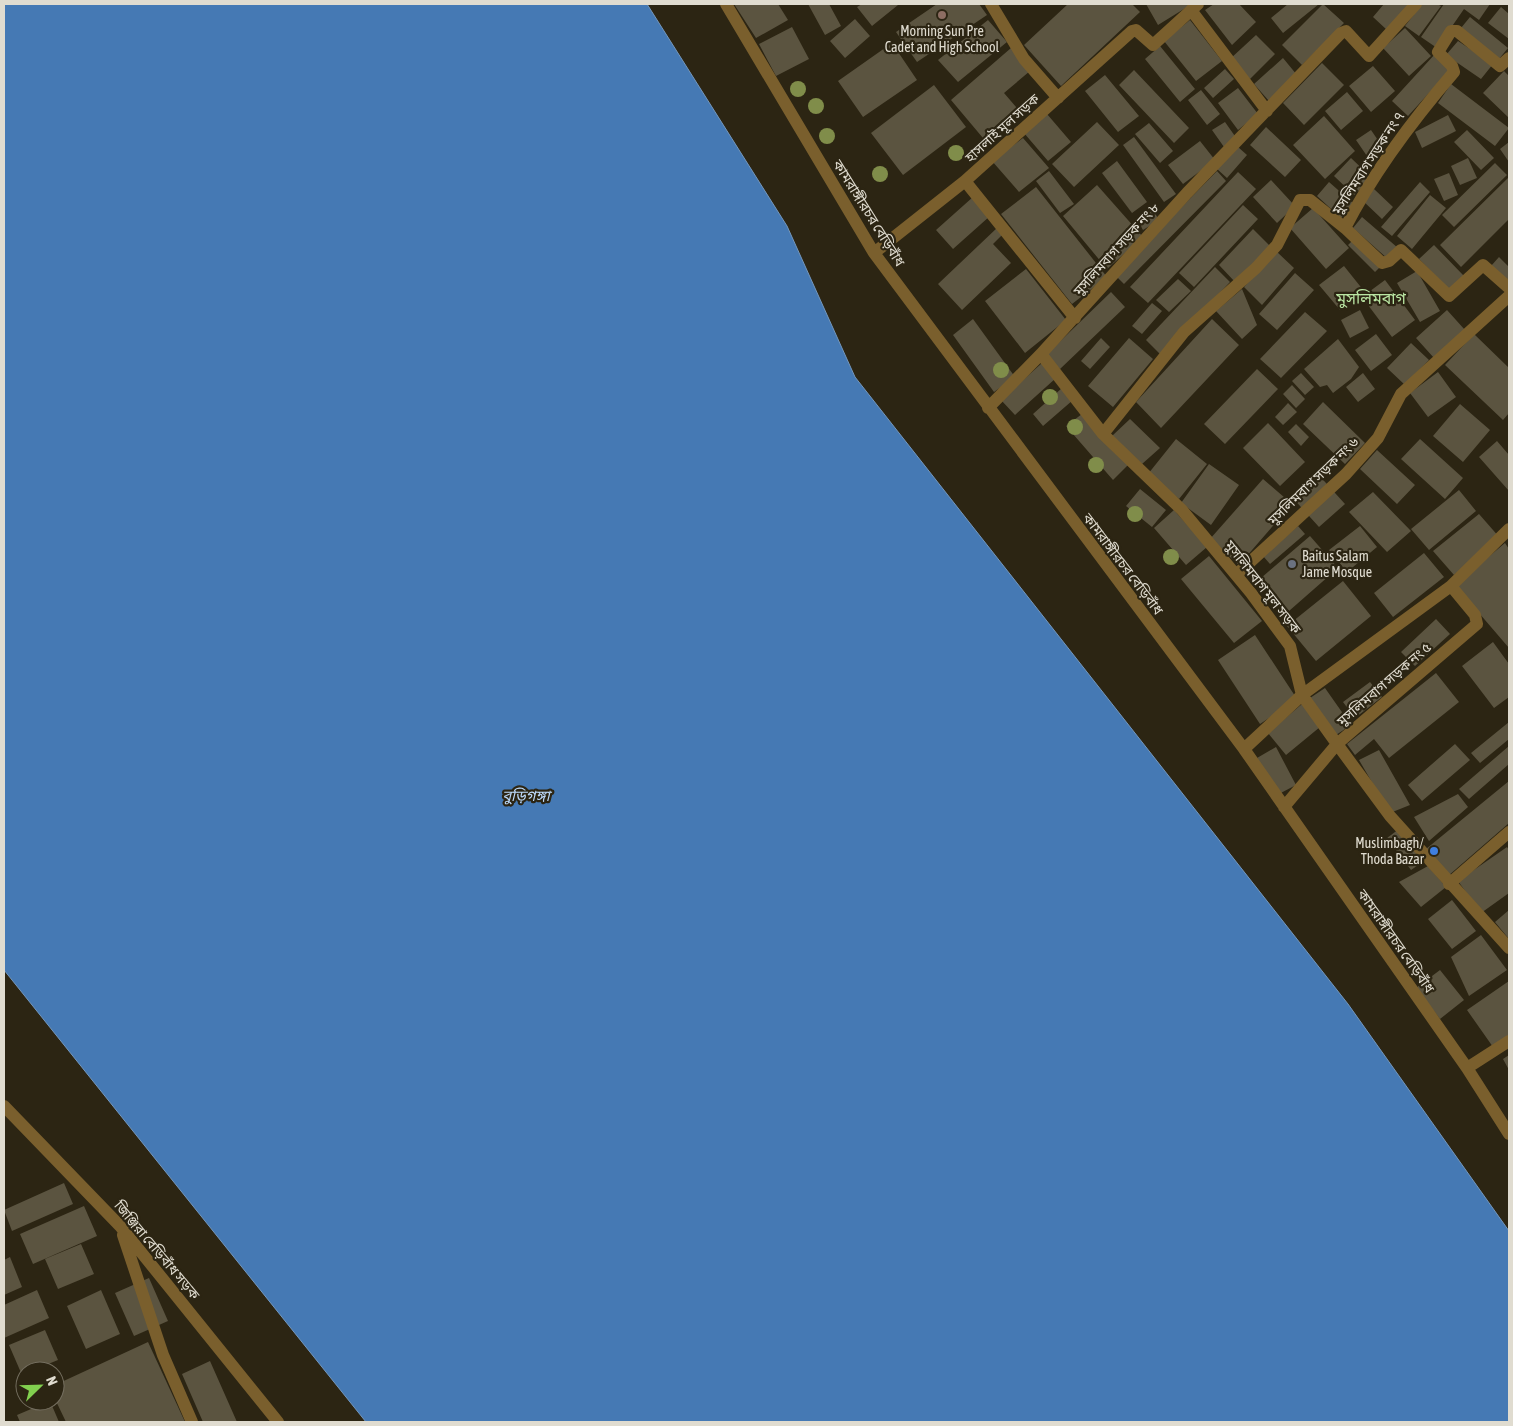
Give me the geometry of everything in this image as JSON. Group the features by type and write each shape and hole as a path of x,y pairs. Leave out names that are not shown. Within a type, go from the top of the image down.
{"street":[{"name":"কামরাঙ্গীরচর বেড়িবাঁধ","path":"726,4 874,253 1244,749 1467,1068 1509,1134"},
{"name":"হাসলাই মূল সড়ক","path":"991,4 1024,59 1058,98 965,181 1075,318"},
{"name":"মুসলিমবাগ সড়ক নং ৮","path":"988,408 1075,318 1187,193 1341,33 1346,31 1369,56 1416,4"},
{"path":"1058,98 1132,31 1136,30 1153,45 1194,7 1267,111"},
{"name":"মুসলিমবাগ সড়ক নং ৭","path":"1104,434 1184,332 1256,268 1277,245 1300,200 1310,200 1345,228 1360,198 1411,122 1454,72 1452,66 1438,52 1451,31 1457,31 1500,66 1509,58"},
{"path":"874,253 965,181"},
{"path":"1345,228 1382,262 1389,261 1401,250 1449,296 1483,265 1509,288"},
{"name":"মুসলিমবাগ সড়ক নং ৬","path":"1236,575 1346,474 1378,438 1400,394 1509,296"},
{"name":"মুসলিমবাগ মূল সড়ক","path":"1041,354 1104,434 1182,510 1236,575 1290,646 1302,695 1337,744 1390,816 1449,884 1509,948"},
{"path":"1244,749 1302,695 1451,586 1509,529"},
{"name":"মুসলিমবাগ সড়ক নং ৫","path":"1284,807 1337,744 1476,624 1478,620 1475,615 1451,586"},
{"path":"1449,884 1509,832"},
{"path":"1467,1068 1509,1041"},
{"name":"জিঞ্জিরা বেড়িবাঁধ সড়ক","path":"4,1106 120,1226 278,1422"},
{"path":"120,1226 163,1355 192,1422"}],"water":[{"name":"বুড়িগঙ্গা","path":"4,4 647,4 787,226 855,377 1348,1004 1509,1231 1509,1422 366,1422 4,970"}],"building":[{"path":"734,4 778,4 788,20 756,38"},
{"path":"808,4 829,4 841,26 825,35"},
{"path":"862,4 898,5 872,26 857,7"},
{"path":"937,4 979,4 987,15 917,62 896,32"},
{"path":"1068,4 1132,4 1140,12 1061,86 1024,45"},
{"path":"1146,4 1192,4 1158,25"},
{"path":"1214,4 1239,4 1256,22 1232,45 1205,10"},
{"path":"1288,4 1319,4 1283,33 1271,18"},
{"path":"1323,4 1344,23 1302,65 1282,45"},
{"path":"1384,4 1409,4 1387,30 1373,17"},
{"path":"1422,4 1437,4 1441,6 1419,36 1405,26"},
{"path":"1444,4 1490,4 1479,20 1464,9 1437,48 1421,37"},
{"path":"1501,7 1509,14 1509,39 1488,23"},
{"path":"1470,17 1508,48 1499,59 1461,28"},
{"path":"855,19 870,36 845,58 830,41"},
{"path":"988,20 1007,42 958,82 938,60"},
{"path":"1190,20 1222,61 1196,81 1164,41"},
{"path":"792,27 809,59 776,76 759,44"},
{"path":"1405,28 1431,56 1409,76 1383,48"},
{"path":"1256,35 1275,54 1250,79 1230,59"},
{"path":"1458,41 1493,64 1481,79 1446,55"},
{"path":"892,43 917,80 863,117 838,81"},
{"path":"1160,46 1195,89 1180,102 1145,59"},
{"path":"1011,48 1030,71 1004,93 1022,114 988,144 951,100"},
{"path":"1435,54 1451,69 1408,116 1392,101"},
{"path":"1283,58 1297,75 1269,101 1254,84"},
{"path":"1322,63 1344,85 1304,125 1283,103"},
{"path":"1373,66 1395,91 1371,112 1349,86"},
{"path":"1225,69 1234,79 1213,98 1204,88"},
{"path":"1134,70 1189,128 1174,143 1119,85"},
{"path":"1504,71 1509,76 1509,118 1483,93"},
{"path":"1105,75 1139,116 1118,132 1085,91"},
{"path":"1451,84 1509,128 1495,146 1438,103"},
{"path":"934,85 966,127 903,175 871,133"},
{"path":"1238,88 1258,114 1238,130 1218,103"},
{"path":"1201,90 1220,114 1207,125 1188,100"},
{"path":"1347,92 1363,111 1341,130 1325,111"},
{"path":"1047,114 1071,142 1048,161 1024,133"},
{"path":"1448,115 1456,131 1422,148 1415,132"},
{"path":"1324,116 1355,151 1325,179 1293,145"},
{"path":"1097,122 1119,145 1074,187 1052,164"},
{"path":"1225,122 1237,139 1224,147 1212,130"},
{"path":"1149,123 1173,151 1160,163 1135,134"},
{"path":"1266,127 1301,160 1285,177 1250,145"},
{"path":"1371,130 1384,149 1369,159 1356,140"},
{"path":"1467,130 1494,158 1481,170 1454,142"},
{"path":"1134,137 1176,194 1164,202 1123,145"},
{"path":"1023,138 1049,168 1019,192 992,161"},
{"path":"1200,141 1215,160 1183,184 1168,165"},
{"path":"1509,142 1509,162 1500,149"},
{"path":"1238,147 1247,155 1227,178 1217,169"},
{"path":"1351,158 1372,178 1354,195 1334,176"},
{"path":"1468,158 1477,178 1460,185 1451,166"},
{"path":"1117,161 1147,202 1132,213 1102,173"},
{"path":"1495,163 1507,175 1454,227 1442,215"},
{"path":"1049,171 1074,204 1060,213 1036,181"},
{"path":"1217,171 1226,181 1124,284 1115,275"},
{"path":"1238,172 1256,189 1148,303 1130,287"},
{"path":"1449,173 1458,195 1444,201 1434,179"},
{"path":"1509,177 1509,219 1461,267 1440,245"},
{"path":"1271,180 1295,206 1277,223 1253,197"},
{"path":"1329,182 1354,204 1341,218 1317,196"},
{"path":"1420,182 1430,192 1392,236 1381,227"},
{"path":"1097,185 1143,237 1107,269 1063,216"},
{"path":"1036,187 1107,277 1072,304 1001,214"},
{"path":"1374,189 1393,207 1382,219 1362,200"},
{"path":"1430,195 1446,208 1412,249 1397,236"},
{"path":"973,197 990,216 953,249 936,230"},
{"path":"1243,205 1258,219 1194,287 1179,273"},
{"path":"1313,208 1349,248 1326,269 1290,228"},
{"path":"1153,210 1159,220 1143,230 1137,220"},
{"path":"1362,217 1398,248 1388,259 1353,228"},
{"path":"998,227 1004,233 993,244 1011,263 962,310 938,284"},
{"path":"1253,229 1271,247 1236,283 1219,265"},
{"path":"1355,238 1382,265 1375,272 1348,245"},
{"path":"1434,245 1464,276 1449,290 1419,259"},
{"path":"1276,251 1294,268 1262,305 1244,287"},
{"path":"1499,257 1509,267 1509,284 1491,266"},
{"path":"1344,266 1364,291 1340,310 1319,285"},
{"path":"1215,267 1230,282 1161,355 1146,340"},
{"path":"1026,269 1066,320 1025,353 985,301"},
{"path":"1417,271 1440,311 1420,322 1397,283"},
{"path":"1295,273 1314,290 1277,330 1259,314"},
{"path":"1178,279 1191,291 1169,312 1156,300"},
{"path":"1385,280 1415,320 1392,337 1362,297"},
{"path":"1242,289 1257,325 1242,339 1216,311"},
{"path":"1111,292 1125,307 1060,369 1046,355"},
{"path":"1152,303 1162,311 1142,334 1132,326"},
{"path":"1360,310 1369,328 1350,338 1341,320"},
{"path":"1447,310 1465,330 1434,358 1416,338"},
{"path":"1305,312 1327,331 1281,378 1260,359"},
{"path":"973,319 1015,377 994,392 953,335"},
{"path":"1212,319 1239,345 1161,428 1136,402"},
{"path":"1376,334 1392,355 1371,371 1355,350"},
{"path":"1474,334 1509,368 1509,413 1503,420 1445,365"},
{"path":"1101,338 1110,347 1090,369 1081,361"},
{"path":"1129,338 1153,359 1113,407 1088,386"},
{"path":"1338,339 1359,367 1351,379 1333,393 1327,385 1320,387 1304,369"},
{"path":"1411,343 1429,360 1405,385 1387,368"},
{"path":"1042,363 1056,378 1015,415 1001,400"},
{"path":"1257,369 1278,389 1225,444 1204,424"},
{"path":"1438,372 1456,397 1428,417 1410,393"},
{"path":"1301,373 1314,387 1305,395 1292,381"},
{"path":"1363,373 1375,389 1358,402 1346,387"},
{"path":"1292,385 1305,399 1296,408 1283,394"},
{"path":"1062,388 1073,400 1043,426 1033,414"},
{"path":"1323,402 1365,443 1345,464 1303,424"},
{"path":"1288,403 1297,412 1283,425 1275,417"},
{"path":"1460,404 1490,430 1463,462 1433,436"},
{"path":"1086,411 1129,464 1113,480 1066,426"},
{"path":"1130,419 1160,448 1142,464 1112,436"},
{"path":"1268,423 1305,462 1280,486 1243,448"},
{"path":"1296,424 1309,437 1301,446 1288,432"},
{"path":"1176,439 1207,464 1179,499 1148,474"},
{"path":"1420,439 1463,478 1445,499 1401,459"},
{"path":"1497,441 1509,455 1509,491 1479,457"},
{"path":"1377,450 1415,485 1397,504 1360,469"},
{"path":"1209,464 1239,485 1211,525 1181,503"},
{"path":"1316,472 1345,504 1319,527 1291,496"},
{"path":"1263,479 1292,504 1239,565 1210,539"},
{"path":"1140,489 1166,510 1152,527 1126,506"},
{"path":"1459,490 1476,511 1429,550 1411,529"},
{"path":"1373,492 1411,531 1387,552 1349,512"},
{"path":"1174,510 1207,547 1186,565 1154,528"},
{"path":"1479,514 1500,538 1454,575 1433,551"},
{"path":"1298,526 1305,534 1270,564 1263,556"},
{"path":"1360,526 1377,547 1347,572 1329,550"},
{"path":"1310,536 1338,568 1289,611 1261,578"},
{"path":"1505,543 1509,549 1509,648 1455,585"},
{"path":"1424,553 1444,577 1393,617 1374,593"},
{"path":"1209,556 1262,621 1234,643 1181,579"},
{"path":"1343,581 1371,616 1316,661 1287,626"},
{"path":"1436,619 1450,634 1415,666 1401,652"},
{"path":"1255,635 1297,699 1260,724 1218,660"},
{"path":"1493,642 1509,664 1509,697 1494,708 1462,666"},
{"path":"1436,673 1459,702 1389,758 1374,739 1355,755 1347,744"},
{"path":"1370,682 1382,697 1355,718 1343,702"},
{"path":"1325,688 1351,725 1336,735 1310,698"},
{"path":"1302,704 1320,727 1286,755 1268,733"},
{"path":"1509,722 1509,739 1480,763 1471,753"},
{"path":"1455,744 1470,760 1422,801 1408,785"},
{"path":"1509,746 1509,764 1469,799 1459,789"},
{"path":"1276,747 1296,785 1277,795 1257,758"},
{"path":"1379,750 1410,805 1390,813 1359,760"},
{"path":"1509,781 1509,823 1448,876 1426,849"},
{"path":"1458,794 1468,807 1429,841 1414,817"},
{"path":"1399,829 1424,861 1411,870 1387,838"},
{"path":"1507,847 1509,850 1509,893 1481,913 1458,881"},
{"path":"1428,866 1446,887 1421,907 1399,882"},
{"path":"1452,900 1476,931 1452,949 1428,919"},
{"path":"1509,910 1509,939 1495,922"},
{"path":"1481,935 1507,970 1469,996 1451,957"},
{"path":"1440,970 1464,1000 1440,1019 1416,988"},
{"path":"1509,981 1509,1036 1493,1047 1467,1010"},
{"path":"1509,1055 1509,1070 1503,1059"},
{"path":"64,1183 73,1204 12,1231 4,1210"},
{"path":"84,1206 97,1236 33,1264 20,1234"},
{"path":"81,1244 94,1274 58,1289 45,1259"},
{"path":"10,1257 22,1287 4,1295 4,1260"},
{"path":"149,1278 168,1321 134,1336 115,1293"},
{"path":"37,1290 49,1318 4,1338 4,1305"},
{"path":"101,1290 120,1334 86,1349 67,1306"},
{"path":"45,1330 58,1360 16,1361 9,1345"},
{"path":"148,1342 185,1422 66,1422 61,1411 65,1411 65,1380"},
{"path":"210,1361 237,1422 203,1422 182,1374"},
{"path":"26,1411 54,1411 59,1422 20,1422 17,1415"}],"place":[{"name":"Morning Sun Pre Cadet and High School","path":"942,15"},
{"name":"Baitus Salam Jame Mosque","path":"1292,564"},
{"name":"Muslimbagh/ Thoda Bazar","path":"1434,851"}],"district":[{"name":"মুসলিমবাগ","path":"1371,298"}]}
